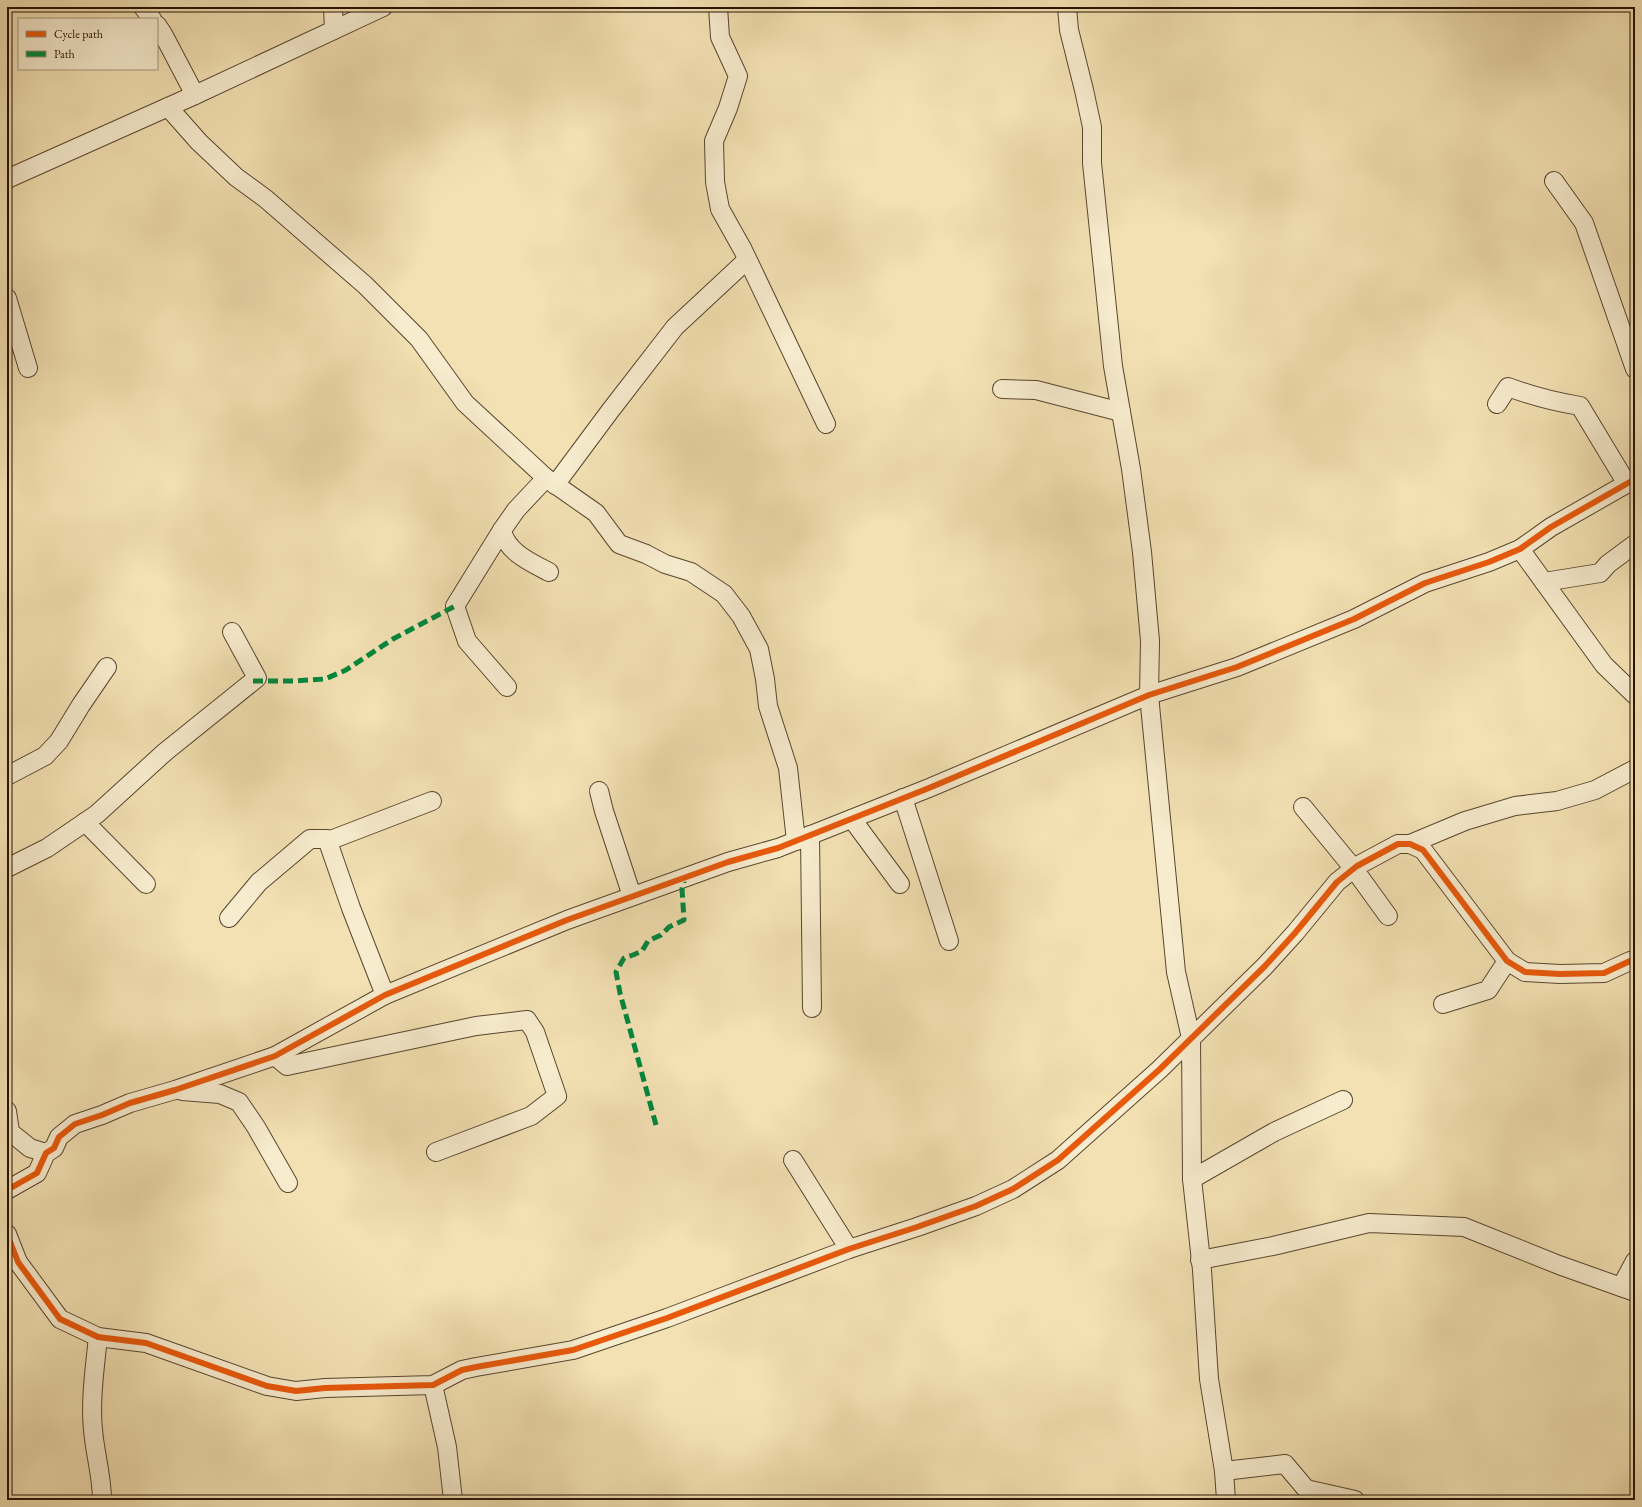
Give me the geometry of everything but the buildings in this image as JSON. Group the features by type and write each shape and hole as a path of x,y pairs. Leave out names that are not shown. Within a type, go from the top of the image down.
{"street":[{"path":"143,7 151,18"},
{"path":"333,7 334,30"},
{"path":"7,179 52,157 196,95 383,7"},
{"path":"718,7 720,37 738,76 728,108 714,141 716,182 720,209 747,260 826,424"},
{"path":"1067,7 1069,30 1092,128 1092,162 1113,366 1131,469 1142,552 1150,641 1150,695 1176,972 1191,1038 1192,1179 1202,1270 1209,1379 1224,1471 1226,1500"},
{"path":"158,26 196,95"},
{"path":"168,107 200,142 236,177 266,199 366,285 419,339 466,403 551,482 596,513 619,544 646,554 665,564 691,572 724,594 741,616 759,649 765,679 768,706 788,768 803,838 812,1008"},
{"path":"1554,181 1584,223 1635,369"},
{"path":"507,687 467,641 455,606 516,510 551,482 610,412 675,327 747,260"},
{"path":"7,298 28,368"},
{"path":"7,1190 38,1173 46,1153 54,1148 59,1137 75,1124 102,1115 130,1103 175,1090 274,1056 385,995 567,920 728,862 778,848 903,798 1150,695 1237,667 1354,619 1425,583 1520,550 1551,528 1631,482 1580,406 1534,397 1508,387 1496,404"},
{"path":"1002,389 1036,390 1121,412"},
{"path":"502,530 503,536 510,546 525,558 549,572"},
{"path":"1544,582 1600,573 1608,564 1635,544"},
{"path":"1520,550 1604,665 1635,695"},
{"path":"7,868 48,848 97,814 165,752 257,678 232,632"},
{"path":"7,776 45,756 59,741 107,667"},
{"path":"7,1234 18,1262 60,1319 98,1337 146,1343 267,1386 296,1391 325,1388 433,1385 462,1370 573,1350 667,1318 849,1249 976,1206 1014,1190 1058,1160 1160,1069 1265,966 1295,933 1337,882 1354,869 1398,844 1410,844 1465,821 1515,806 1557,801 1595,790 1635,769"},
{"path":"599,791 604,811 632,896"},
{"path":"903,798 949,941"},
{"path":"229,918 259,882 310,839 327,839 328,841 432,801"},
{"path":"1303,807 1354,869 1388,916"},
{"path":"852,818 900,884"},
{"path":"85,822 146,884"},
{"path":"328,841 350,908 385,995"},
{"path":"1410,844 1423,850 1508,961 1525,972 1560,974 1604,973 1630,961"},
{"path":"1443,1004 1488,990 1508,961"},
{"path":"274,1056 287,1066 462,1029 527,1020 535,1032 557,1096 531,1116 436,1152"},
{"path":"175,1090 220,1094 239,1102 256,1127 288,1183"},
{"path":"1192,1179 1274,1132 1343,1100"},
{"path":"7,1111 8,1136 30,1148 46,1153"},
{"path":"794,1160 849,1249"},
{"path":"1200,1260 1273,1246 1369,1223 1464,1227 1559,1265 1628,1290 1635,1261"},
{"path":"98,1337 93,1429 102,1484 102,1500"},
{"path":"433,1385 447,1447 453,1500"},
{"path":"1224,1471 1285,1464 1306,1489 1355,1500"}],"marked path":[{"path":"253,681 325,679 346,670 393,639 455,606"},
{"path":"656,1125 620,993 616,972 624,958 642,951 648,941 661,935 669,927 684,920 682,889 685,877"}],"cycle path":[{"path":"7,1190 37,1173 46,1153 54,1148 59,1137 75,1124 102,1115 130,1103 175,1090 275,1056 385,995 567,920 728,862 778,848 929,788 1149,695 1237,667 1354,619 1425,583 1489,562 1520,549 1551,527 1635,479"},
{"path":"7,1234 18,1262 60,1319 98,1337 146,1343 267,1386 296,1391 325,1388 433,1385 462,1370 573,1350 667,1318 849,1249 976,1206 1013,1189 1058,1160 1160,1069 1265,966 1295,933 1337,882 1357,866 1398,844 1410,844 1423,850 1507,961 1525,972 1560,974 1604,973 1630,961"}]}
